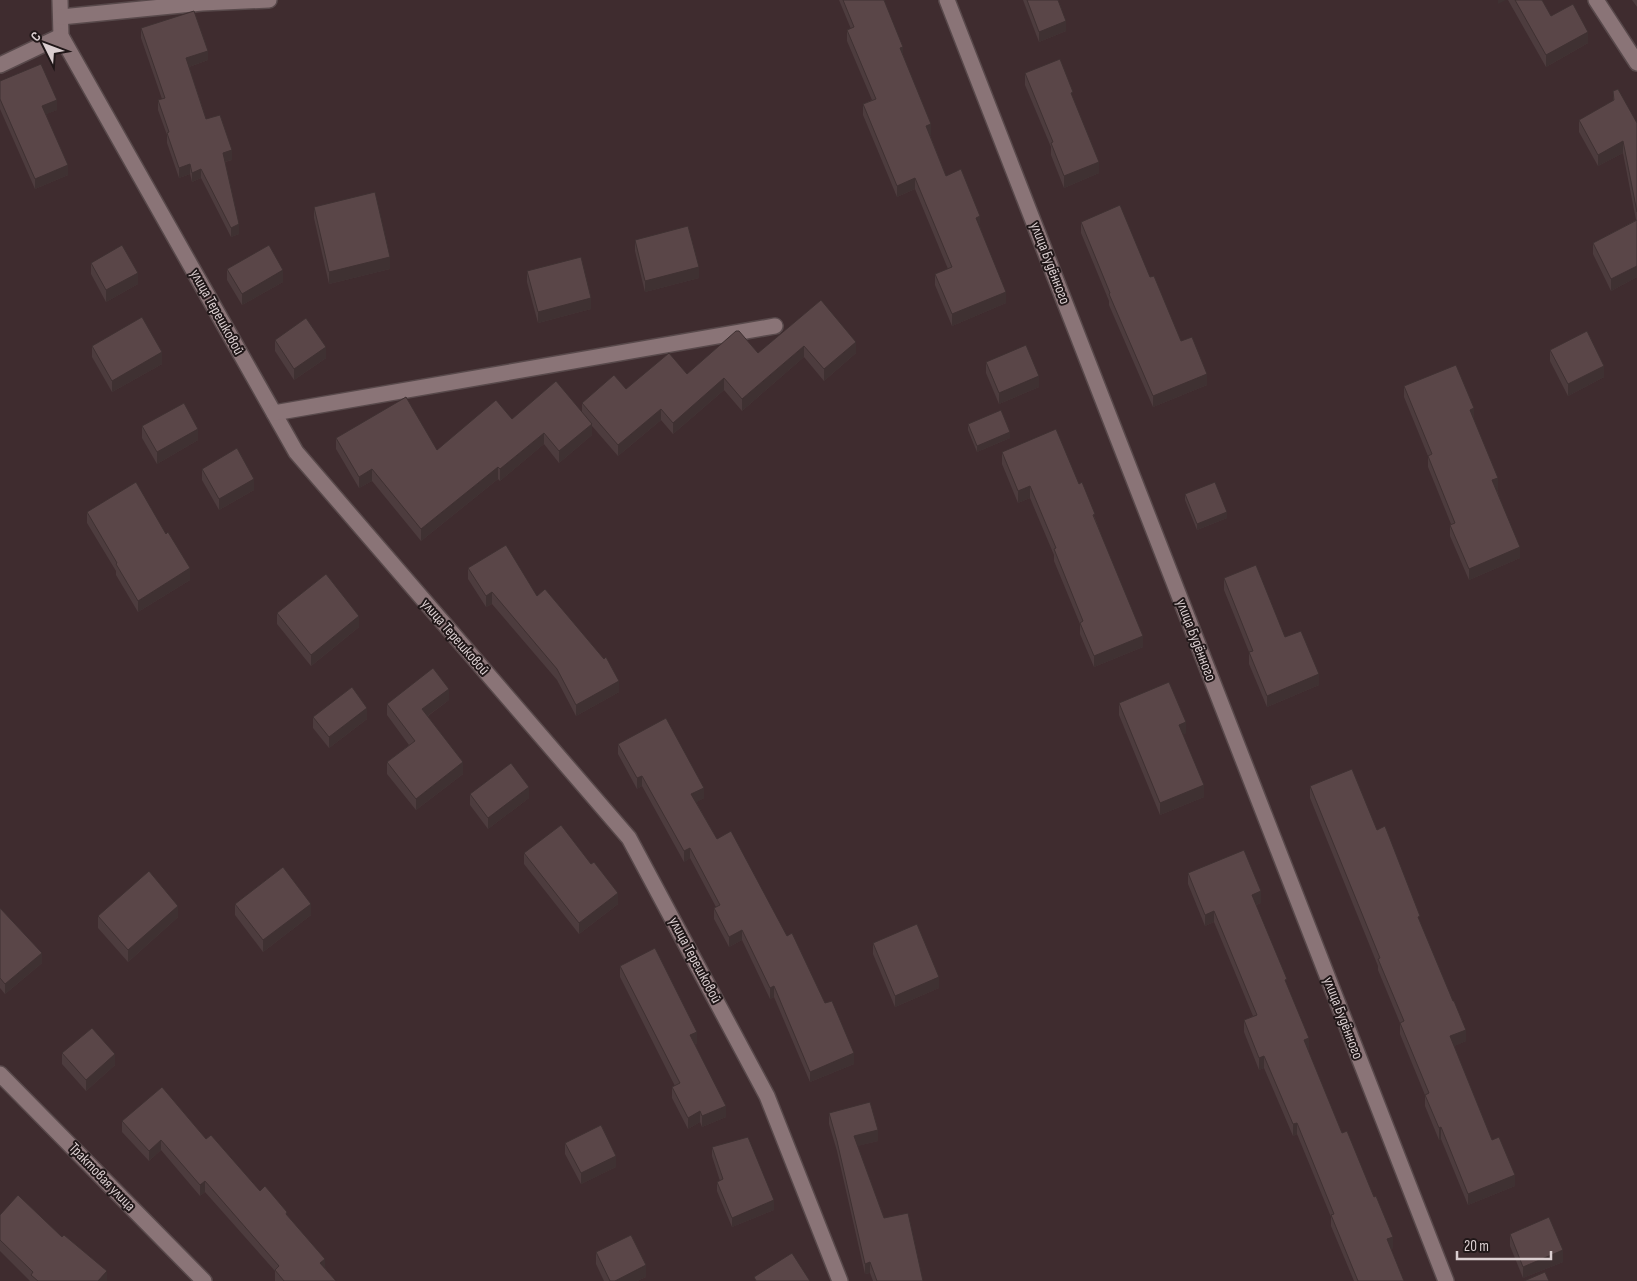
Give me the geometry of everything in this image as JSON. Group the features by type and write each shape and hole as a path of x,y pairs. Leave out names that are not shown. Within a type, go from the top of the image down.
{"street":[{"name":"улица Терешковой","path":"60,0 61,36 296,452 629,838 767,1096 840,1281"},
{"path":"61,17 202,3 269,0"},
{"name":"улица Будённого","path":"947,0 1446,1281"},
{"path":"1596,0 1637,63"},
{"path":"0,65 61,36"},
{"path":"274,414 775,326"},
{"name":"Трактовая улица","path":"0,1074 204,1281"}],"building":[{"path":"843,0 884,0 903,47 900,48 931,124 926,126 946,176 961,169 980,216 976,218 1006,292 952,314 935,274 952,267 915,178 897,186 863,104 876,99 847,30 854,27"},
{"path":"1027,0 1058,0 1066,21 1039,32"},
{"path":"1515,0 1542,0 1551,16 1573,4 1588,32 1546,55"},
{"path":"194,11 208,51 186,58 206,119 220,115 232,150 223,153 239,224 231,228 201,169 192,173 190,164 179,168 158,100 165,98 141,28"},
{"path":"1060,59 1073,92 1071,93 1099,162 1064,176 1051,143 1053,142 1025,73"},
{"path":"41,64 57,100 42,106 68,165 35,179 0,99 0,81"},
{"path":"1618,89 1637,123 1637,212 1623,141 1598,155 1579,120 1614,100 1613,91"},
{"path":"375,192 390,257 329,272 314,207"},
{"path":"1120,205 1150,277 1154,276 1181,341 1192,337 1207,374 1153,396 1109,294 1081,222"},
{"path":"1637,220 1637,266 1611,279 1593,243"},
{"path":"688,226 699,267 645,281 635,240"},
{"path":"122,245 138,273 106,290 91,263"},
{"path":"269,245 283,270 242,294 227,269"},
{"path":"581,257 591,298 538,312 527,271"},
{"path":"821,300 856,342 824,369 804,346 742,399 724,378 673,423 661,409 618,445 582,403 614,375 626,389 669,353 687,374 736,331 739,331 758,353"},
{"path":"142,317 162,352 112,381 92,346"},
{"path":"306,318 326,347 294,369 275,340"},
{"path":"1587,331 1604,366 1568,384 1550,350"},
{"path":"1026,345 1039,376 999,393 986,362"},
{"path":"1456,365 1474,408 1470,410 1498,478 1492,480 1520,547 1469,569 1450,525 1455,523 1428,456 1432,454 1404,386"},
{"path":"556,381 592,424 559,451 544,433 421,529 372,469 359,477 336,438 406,397 437,450 496,400 512,419"},
{"path":"184,403 198,429 157,452 142,426"},
{"path":"1001,410 1010,432 977,446 968,424"},
{"path":"1056,429 1079,484 1082,482 1095,514 1093,515 1143,636 1094,656 1080,623 1083,621 1054,549 1056,548 1030,486 1018,491 1002,452"},
{"path":"237,448 254,479 219,499 202,469"},
{"path":"136,482 166,534 168,532 190,568 138,601 87,512"},
{"path":"1215,482 1227,512 1197,524 1185,494"},
{"path":"506,545 537,596 545,589 604,659 606,657 619,681 576,705 557,669 492,592 486,596 468,568"},
{"path":"1256,565 1285,637 1301,631 1319,674 1267,696 1249,652 1253,651 1224,578"},
{"path":"326,574 359,616 311,655 277,613"},
{"path":"433,668 449,689 422,709 463,762 416,799 387,762 415,741 387,704"},
{"path":"1169,682 1186,722 1179,725 1204,785 1160,803 1119,703"},
{"path":"352,687 367,708 329,737 313,717"},
{"path":"666,718 704,788 691,794 717,839 731,831 787,936 792,933 825,1003 832,1001 854,1053 810,1072 774,986 770,988 742,930 729,937 714,908 720,905 690,848 684,851 642,776 637,778 618,744"},
{"path":"511,763 529,787 488,818 470,794"},
{"path":"1352,769 1377,830 1385,826 1420,916 1418,917 1466,1030 1450,1036 1492,1140 1499,1137 1515,1175 1468,1194 1441,1127 1439,1128 1425,1095 1429,1093 1400,1023 1404,1021 1310,786"},
{"path":"561,825 591,864 594,862 618,893 579,923 524,853"},
{"path":"1244,850 1261,891 1252,895 1309,1038 1304,1040 1342,1133 1347,1131 1374,1197 1376,1196 1393,1237 1387,1239 1404,1281 1358,1281 1331,1215 1334,1214 1297,1123 1293,1124 1264,1056 1259,1058 1244,1020 1257,1015 1214,911 1205,915 1188,873"},
{"path":"283,867 311,904 263,940 235,904"},
{"path":"149,871 178,906 128,950 98,916"},
{"path":"0,908 42,953 5,984 0,978"},
{"path":"917,924 939,977 895,996 873,943"},
{"path":"655,948 697,1032 690,1035 726,1106 702,1116 700,1111 688,1118 672,1087 680,1083 620,966"},
{"path":"92,1028 115,1054 86,1080 62,1053"},
{"path":"162,1087 206,1139 211,1135 260,1191 265,1186 287,1212 286,1214 325,1259 320,1263 336,1281 284,1281 275,1270 279,1266 205,1181 200,1185 161,1140 149,1151 122,1121"},
{"path":"870,1102 878,1130 854,1136 884,1218 908,1213 923,1281 877,1281 870,1262 865,1264 829,1113"},
{"path":"601,1125 616,1156 581,1173 565,1143"},
{"path":"748,1137 774,1200 732,1218 717,1182 723,1179 712,1147"},
{"path":"18,1195 62,1237 64,1235 107,1271 98,1281 38,1281 31,1275 33,1272 0,1240 0,1215"},
{"path":"1549,1217 1563,1250 1523,1267 1510,1234"},
{"path":"631,1235 646,1265 615,1281 610,1281 596,1252"},
{"path":"792,1253 810,1281 756,1281 754,1277"},
{"path":"1545,1272 1549,1281 1524,1281"}]}
